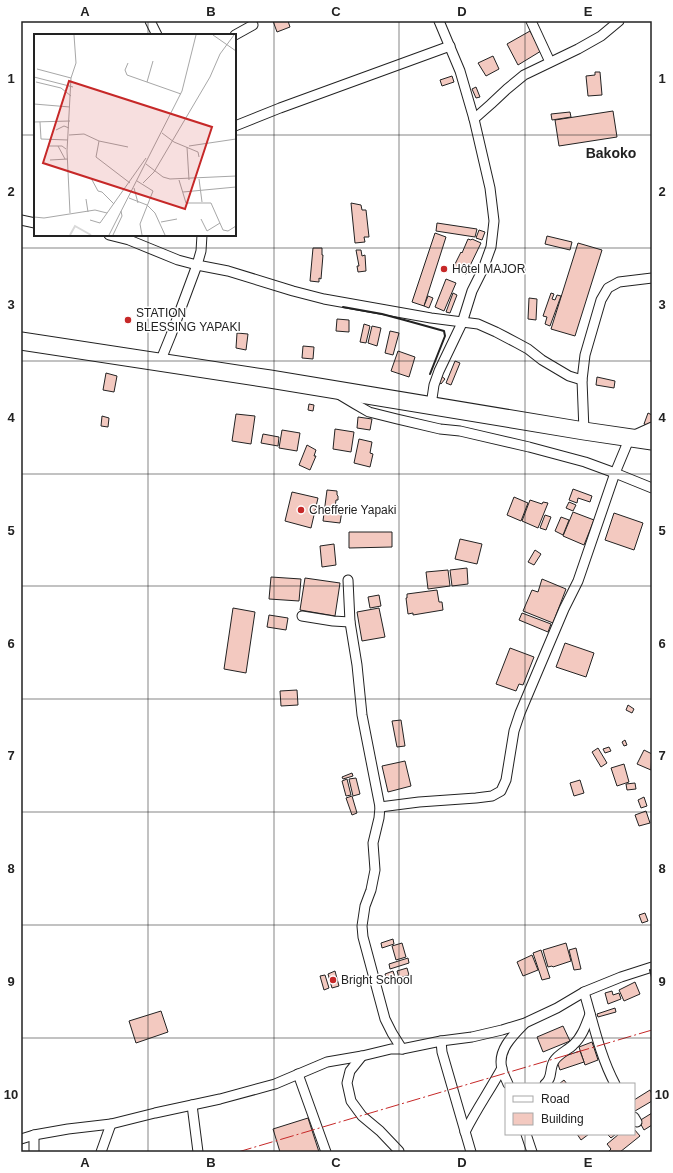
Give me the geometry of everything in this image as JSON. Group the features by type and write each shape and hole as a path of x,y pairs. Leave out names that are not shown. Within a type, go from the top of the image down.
{"highway":[{"path":"21,341 270,379 652,441"}],"street":[{"path":"150,21 156,34"},
{"path":"431,405 434,385 439,371 462,323 472,291 483,269 491,247 494,222 490,188 474,119 460,71 439,21"},
{"path":"530,21 550,62"},
{"path":"474,119 524,75 578,49 601,36 619,21"},
{"path":"236,34 253,25"},
{"path":"236,126 450,46"},
{"path":"21,220 34,223"},
{"path":"113,236 129,240 178,260 228,270 293,291 324,299 462,323 478,324 517,343 569,376 582,380"},
{"path":"160,362 197,265 201,251 202,236"},
{"path":"584,431 582,380 585,355 601,300 608,288 619,282 652,278"},
{"path":"332,389 369,412 440,429 529,447 585,462 652,488"},
{"path":"380,807 492,796 501,791 506,780 514,731 520,713 559,620 578,581 615,473 630,437 652,426"},
{"path":"348,580 350,622 357,665 362,715 380,807 373,843 375,870 371,890 365,906 362,926 364,943 385,1019 402,1049"},
{"path":"302,616 350,622"},
{"path":"21,1139 34,1135 68,1129 111,1124 220,1099 275,1084 327,1062 391,1049 402,1049 441,1041 472,1037 502,1030 524,1023 557,1008 584,992 621,977 652,968"},
{"path":"584,992 609,1073 614,1083"},
{"path":"546,1083 550,1078 554,1060 574,1044 581,1036 590,1014"},
{"path":"508,1083 502,1068 502,1058 507,1042 524,1023"},
{"path":"441,1041 442,1052 471,1152"},
{"path":"362,1056 350,1071 347,1083 350,1101 362,1116 380,1131 399,1151"},
{"path":"465,1132 475,1112 491,1089 502,1068"},
{"path":"298,1074 326,1152"},
{"path":"192,1105 198,1152"},
{"path":"101,1152 111,1124"},
{"path":"34,1135 34,1152"},
{"path":"526,1135 532,1152"}],"building":[{"path":"273,21 288,21 290,27 277,32"},
{"path":"530,31 541,51 518,65 507,44"},
{"path":"493,56 499,69 486,76 478,63"},
{"path":"595,72 600,72 602,95 588,96 586,76 595,75"},
{"path":"452,76 454,82 442,86 440,80"},
{"path":"476,87 480,97 476,98 472,89"},
{"path":"613,111 617,137 559,146 555,120"},
{"path":"570,112 571,117 552,120 551,114"},
{"path":"351,203 361,205 362,210 366,210 369,237 364,237 365,242 355,243"},
{"path":"437,223 477,229 475,237 436,231"},
{"path":"479,230 485,232 482,240 476,238"},
{"path":"435,233 446,237 424,306 412,302"},
{"path":"547,236 572,242 570,250 545,244"},
{"path":"468,239 481,243 466,274 453,268"},
{"path":"578,243 602,250 575,336 551,329"},
{"path":"313,248 322,248 323,255 321,279 319,278 319,282 310,281"},
{"path":"356,250 361,250 362,256 365,255 366,271 358,272 357,266 359,266"},
{"path":"446,279 456,283 444,311 435,307"},
{"path":"453,293 457,295 450,313 446,312"},
{"path":"551,293 554,294 552,299 555,300 557,295 561,296 550,326 545,324 547,317 543,316"},
{"path":"428,296 433,298 429,308 424,306"},
{"path":"529,298 537,299 536,320 528,319"},
{"path":"337,319 349,320 349,332 336,331"},
{"path":"364,324 370,326 366,343 360,342"},
{"path":"372,326 381,328 377,346 368,343"},
{"path":"390,331 399,333 393,355 385,353"},
{"path":"237,333 248,334 246,350 236,348"},
{"path":"303,346 314,347 313,359 302,358"},
{"path":"398,351 415,357 409,377 391,371"},
{"path":"455,361 460,363 451,385 446,383"},
{"path":"106,373 117,376 114,392 103,390"},
{"path":"440,375 445,379 441,384 436,380"},
{"path":"597,377 615,381 614,388 596,385"},
{"path":"309,404 314,405 313,411 308,410"},
{"path":"648,413 652,415 651,426 644,424"},
{"path":"236,414 255,416 251,444 232,441"},
{"path":"102,416 109,418 108,427 101,426"},
{"path":"358,417 372,419 370,430 357,428"},
{"path":"335,429 354,432 351,452 333,449"},
{"path":"282,430 300,433 297,451 279,448"},
{"path":"263,434 279,437 278,446 261,443"},
{"path":"359,439 372,442 370,453 373,454 370,467 354,463"},
{"path":"307,445 316,450 314,456 316,456 310,470 299,465"},
{"path":"573,489 592,496 590,502 578,498 577,503 569,500"},
{"path":"327,490 337,491 338,500 336,500 335,508 336,511 342,511 340,523 323,521"},
{"name":"Chefferie Yapaki","path":"292,492 318,498 311,528 285,521"},
{"path":"514,497 528,503 521,521 507,515"},
{"path":"530,500 542,504 543,502 548,503 538,528 522,521"},
{"path":"569,502 576,505 573,511 566,508"},
{"path":"573,512 594,520 584,545 563,536"},
{"path":"614,513 643,523 634,550 605,540"},
{"path":"545,515 551,517 546,530 540,528"},
{"path":"561,517 569,520 563,535 555,531"},
{"path":"349,532 392,532 392,547 349,548"},
{"path":"460,539 482,544 477,564 455,559"},
{"path":"334,544 336,565 322,567 320,546"},
{"path":"535,550 541,554 534,565 528,562"},
{"path":"467,568 468,584 452,586 450,570"},
{"path":"448,570 450,586 428,589 426,572"},
{"path":"271,577 301,579 299,601 269,599"},
{"path":"305,578 340,583 335,616 300,610"},
{"path":"542,579 566,589 553,623 523,611 532,590 538,592"},
{"path":"437,590 439,602 442,602 443,610 413,615 413,613 408,614 407,594"},
{"path":"379,595 381,606 370,608 368,597"},
{"path":"233,608 255,612 246,673 224,669"},
{"path":"379,608 385,637 362,641 357,612"},
{"path":"522,613 551,624 548,632 519,620"},
{"path":"269,615 288,618 286,630 267,627"},
{"path":"565,643 594,653 586,677 556,667"},
{"path":"510,648 534,657 523,685 519,684 516,691 496,684"},
{"path":"297,690 298,705 281,706 280,691"},
{"path":"628,705 634,709 632,713 626,710"},
{"path":"401,720 405,746 397,747 392,721"},
{"path":"625,740 627,745 624,746 622,742"},
{"path":"609,747 611,751 605,753 603,749"},
{"path":"598,748 607,763 601,767 592,752"},
{"path":"644,750 652,754 651,770 637,764"},
{"path":"405,761 411,786 388,792 382,766"},
{"path":"624,764 629,782 617,786 611,768"},
{"path":"352,773 353,776 343,779 342,777"},
{"path":"356,778 360,794 353,796 349,779"},
{"path":"347,779 351,795 346,796 342,781"},
{"path":"580,780 584,793 574,796 570,783"},
{"path":"635,783 636,789 627,790 626,784"},
{"path":"352,796 357,813 352,815 346,798"},
{"path":"644,797 647,806 641,808 638,800"},
{"path":"646,811 650,823 639,826 635,815"},
{"path":"645,913 648,921 642,923 639,915"},
{"path":"393,939 394,944 382,948 381,943"},
{"path":"402,943 406,957 396,960 392,946"},
{"path":"566,943 571,961 553,967 548,967 543,950"},
{"path":"576,948 581,969 574,970 569,950"},
{"path":"541,950 550,978 542,980 533,953"},
{"path":"532,955 538,970 523,976 517,962"},
{"path":"408,958 409,963 390,969 389,964"},
{"path":"407,968 409,975 399,978 397,971"},
{"name":"Bright School","path":"335,971 339,986 332,988 328,974"},
{"path":"393,971 395,977 387,980 385,974"},
{"path":"325,975 329,988 324,990 320,976"},
{"path":"635,982 640,994 624,1001 619,990"},
{"path":"612,991 613,995 619,993 621,999 608,1004 605,993"},
{"path":"615,1008 616,1012 598,1017 597,1014"},
{"path":"161,1011 168,1032 136,1043 129,1021"},
{"path":"563,1026 570,1041 543,1052 537,1037"},
{"path":"592,1042 598,1060 585,1065 579,1047"},
{"path":"580,1051 584,1062 560,1070 556,1059"},
{"path":"650,1090 652,1094 652,1101 635,1111 635,1099"},
{"path":"652,1113 652,1125 644,1130 639,1121"},
{"path":"308,1118 319,1152 280,1152 273,1129"},
{"path":"635,1130 640,1136 620,1152 608,1152 611,1149 607,1144 618,1135 635,1135"},
{"path":"578,1135 588,1135 581,1140"},
{"path":"608,1135 615,1135 611,1138"}],"wall":[{"path":"343,307 382,314 408,321"},
{"path":"408,321 444,331 445,336 430,374"},
{"path":"650,970 652,977"}],"power":[{"path":"238,1152 652,1030"}],"place":[{"name":"Hôtel MAJOR","path":"444,269"},
{"name":"STATION BLESSING YAPAKI","path":"128,320"},
{"name":"Chefferie Yapaki","path":"301,510"},
{"name":"Bright School","path":"333,980"}],"district":[{"name":"Bakoko","path":"611,153"}]}
